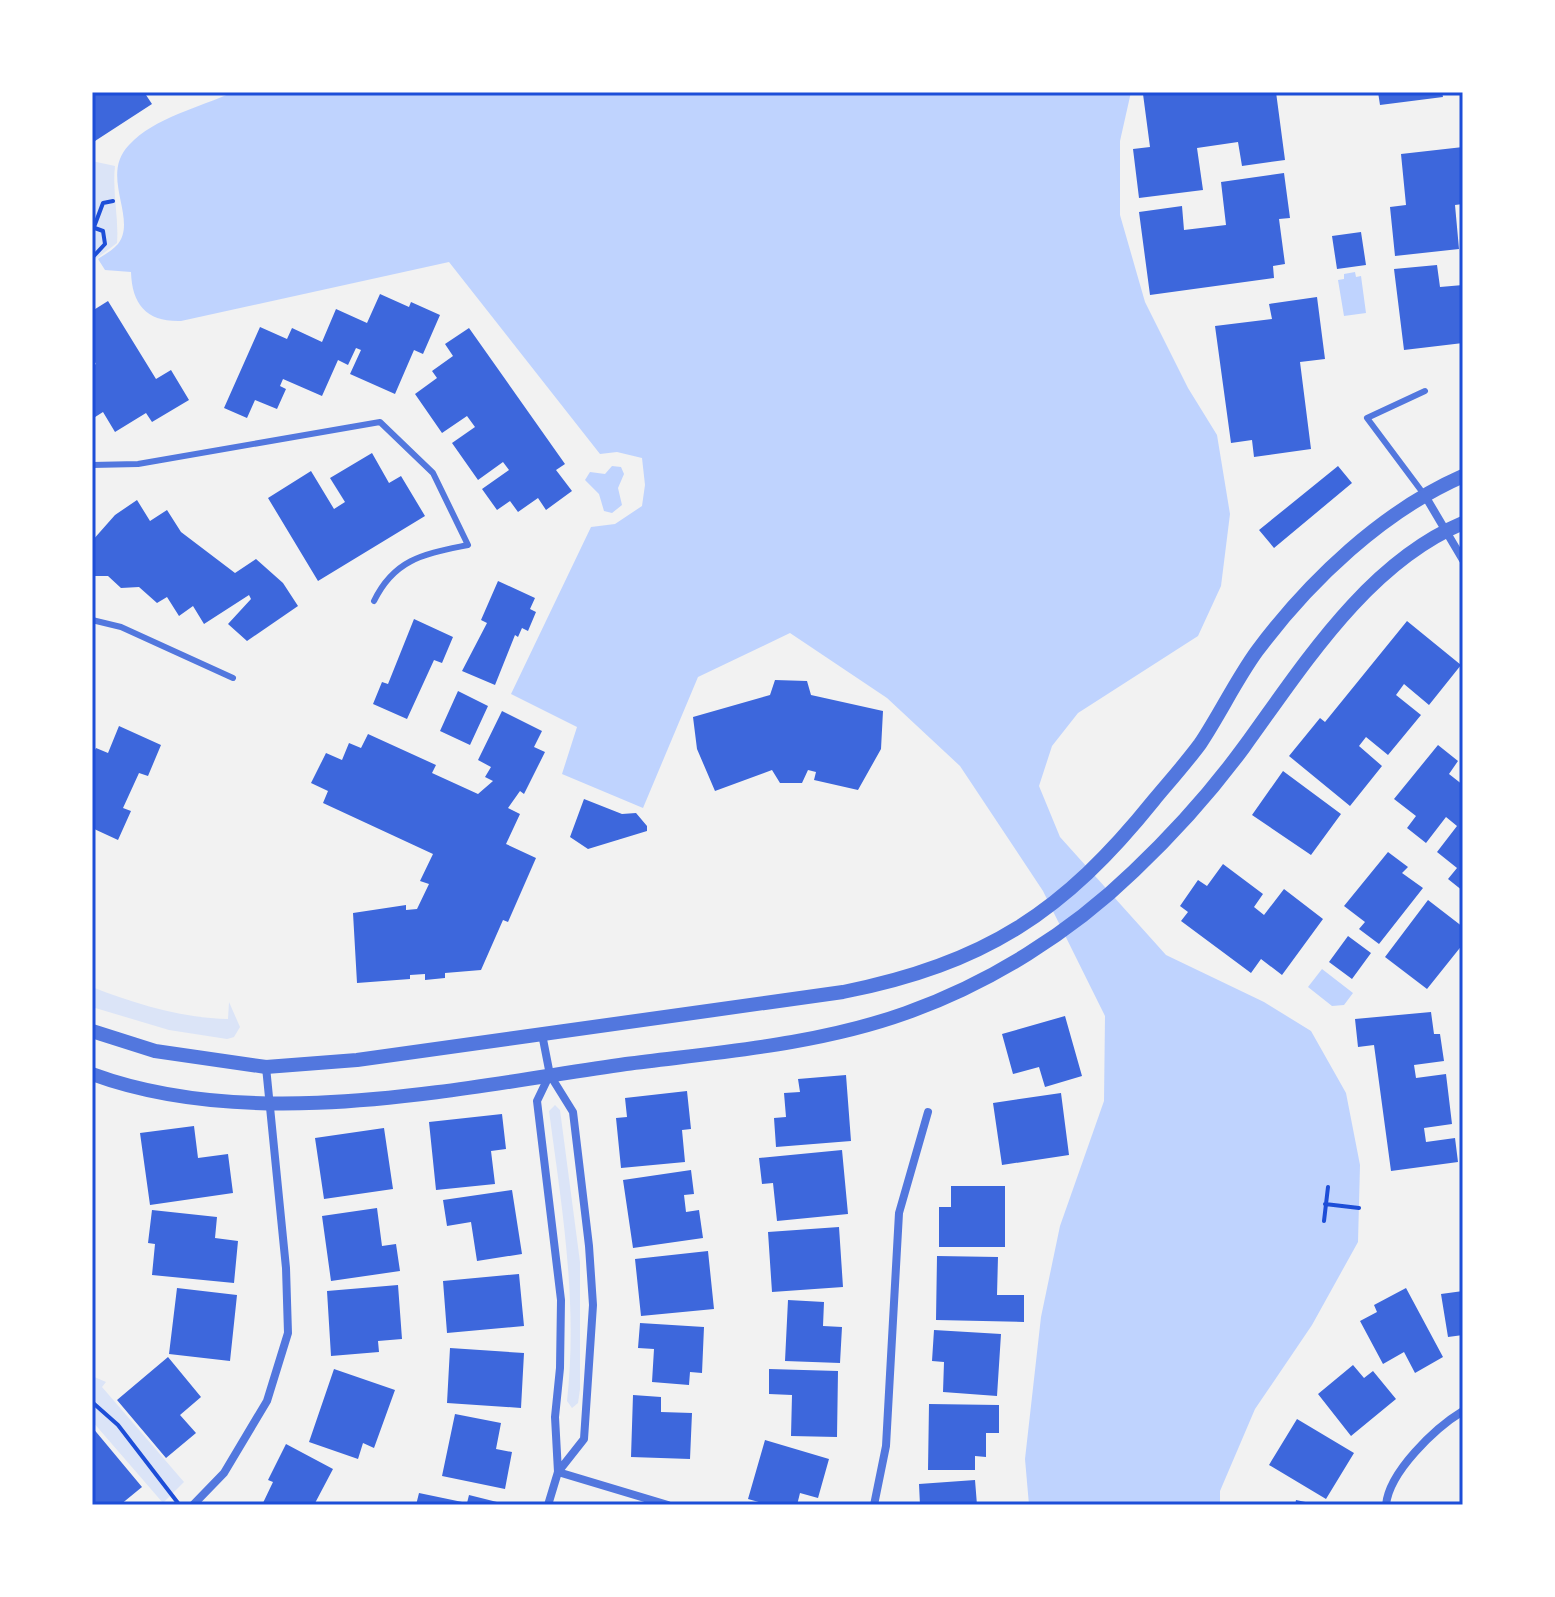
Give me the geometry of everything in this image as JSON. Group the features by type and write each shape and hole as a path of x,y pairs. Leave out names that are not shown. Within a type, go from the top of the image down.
{"street":[{"path":"92,1031 155,1051 266,1067 357,1060 879,985 978,950 1035,919 1110,855 1199,745 1258,651 1331,567 1423,493 1463,476"},
{"path":"1423,493 1463,560"},
{"path":"92,1074 195,1097 268,1105 359,1099 805,1040 876,1023 974,985 1092,910 1131,874 1186,820 1320,640 1373,587 1420,547 1445,530 1463,523"},
{"path":"542,1034 550,1075 573,1112 593,1305 584,1439 558,1472"},
{"path":"193,1505 224,1473 267,1401 288,1333 286,1268 266,1067"},
{"path":"548,1505 558,1472 555,1417 560,1368 561,1300 556,1235 537,1101 550,1075"},
{"path":"874,1505 886,1446 899,1213 928,1112"},
{"path":"1386,1505 1388,1489 1439,1426 1463,1411"},
{"path":"558,1472 668,1505"}],"lane":[{"path":"1423,493 1367,418 1425,391"},
{"path":"92,465 138,464 380,422 433,473 468,545 419,555 385,578 374,601"},
{"path":"92,620 121,627 233,678"}],"path":[{"path":"92,258 105,244 103,231 93,227 103,203 113,201"},
{"path":"1324,1221 1328,1187"},
{"path":"1325,1204 1359,1208"},
{"path":"92,1402 118,1425 180,1505"}],"shaded area":[{"path":"92,161 115,166 117,243 92,262"},
{"path":"92,987 159,1009 211,1018 228,1019 229,1002 240,1027 234,1037 227,1039 169,1030 92,1007"},
{"path":"555,1105 560,1110 580,1262 580,1389 578,1403 572,1408 567,1401 570,1292 549,1111"},
{"path":"92,1376 106,1382 102,1387 184,1482 163,1503 92,1421"}],"water":[{"path":"233,92 1131,92 1120,141 1120,215 1145,302 1188,388 1217,435 1230,514 1221,586 1198,636 1078,713 1052,746 1039,786 1060,837 1166,955 1264,1002 1311,1031 1346,1093 1360,1165 1358,1242 1312,1325 1255,1409 1220,1491 1220,1505 1029,1505 1025,1459 1041,1317 1060,1226 1104,1101 1105,1016 1043,891 960,766 887,698 790,633 698,677 643,808 562,774 577,727 511,694 591,527 615,524 642,506 645,485 642,458 617,452 600,454 449,262 181,321 159,318 144,309 134,294 131,272 105,270 98,259 118,244 123,234 117,170 121,157 129,145 151,127"},
{"path":"1355,272 1356,277 1361,276 1366,313 1344,316 1338,280 1344,279 1344,274"},
{"path":"612,466 621,467 624,474 618,488 622,505 612,513 604,511 599,494 585,480 590,472 605,474"},
{"path":"1322,969 1353,993 1344,1005 1332,1006 1308,987"}],"building":[{"path":"92,92 144,92 152,104 95,141"},
{"path":"1276,92 1285,160 1242,166 1238,142 1197,148 1203,190 1139,198 1133,149 1150,147 1143,94"},
{"path":"1378,92 1442,92 1443,97 1380,105"},
{"path":"1463,147 1463,204 1455,205 1459,249 1395,256 1390,207 1406,205 1401,154"},
{"path":"1284,173 1290,218 1279,219 1285,264 1273,266 1274,278 1150,295 1139,212 1182,206 1184,230 1226,225 1221,182"},
{"path":"1361,232 1366,265 1337,269 1332,236"},
{"path":"1437,265 1440,287 1463,285 1463,343 1404,350 1394,269"},
{"path":"380,294 409,307 411,302 440,315 423,354 414,350 395,394 350,374 361,350 356,348 348,365 338,360 322,396 283,379 280,386 286,389 277,409 255,400 247,418 224,408 260,327 287,339 292,328 322,342 336,309 367,323"},
{"path":"1317,297 1325,359 1300,362 1311,449 1254,457 1252,440 1231,443 1215,326 1272,319 1269,304"},
{"path":"108,301 156,379 171,370 189,400 152,422 146,413 115,432 103,412 92,419 92,366 96,364 92,357 92,311"},
{"path":"469,328 565,464 556,470 572,491 546,510 538,498 518,512 510,501 497,510 482,489 509,470 503,462 478,480 452,443 475,427 467,416 442,433 415,394 437,378 432,371 453,356 445,344"},
{"path":"372,453 389,483 401,476 425,516 318,581 268,498 311,471 334,509 345,502 330,478"},
{"path":"1338,466 1352,483 1274,548 1259,530"},
{"path":"137,500 150,521 167,510 181,532 235,573 256,559 283,583 298,606 247,641 228,624 251,599 249,595 204,624 193,606 179,616 167,597 157,603 139,587 121,588 108,576 92,576 92,541 115,515"},
{"path":"498,581 535,598 530,609 536,612 528,631 522,628 518,637 515,635 495,685 462,671 487,623 481,620"},
{"path":"414,619 453,637 442,663 434,660 407,719 373,704 382,682 388,684"},
{"path":"1407,621 1461,665 1429,705 1404,684 1396,695 1421,715 1388,755 1366,737 1359,746 1382,766 1350,806 1289,756 1320,718 1325,722"},
{"path":"775,680 807,681 811,695 883,711 881,749 858,790 814,780 816,772 808,770 802,783 780,783 772,770 715,791 697,749 693,717 770,695"},
{"path":"458,691 488,706 470,745 440,731"},
{"path":"502,711 542,731 534,747 545,752 524,794 520,791 508,808 520,814 506,844 536,858 508,922 503,920 481,970 445,973 445,978 425,980 425,974 410,975 410,979 357,983 353,913 406,905 406,910 417,909 429,884 420,881 433,854 323,803 328,791 311,783 326,753 342,760 349,743 361,748 368,734 436,765 432,773 478,794 493,781 485,777 491,767 478,760"},
{"path":"119,726 161,745 148,776 139,773 123,808 131,811 118,840 92,828 92,756 96,748 108,753"},
{"path":"1438,745 1458,761 1449,774 1463,785 1463,891 1448,879 1457,868 1437,852 1457,826 1446,817 1426,843 1407,828 1416,816 1394,799"},
{"path":"1283,771 1341,814 1311,855 1252,815"},
{"path":"584,799 622,814 636,813 647,826 647,831 588,849 570,837"},
{"path":"1388,852 1408,867 1402,873 1423,888 1379,944 1359,929 1365,922 1344,906"},
{"path":"1223,864 1263,894 1254,907 1264,915 1284,889 1323,919 1282,975 1261,959 1251,973 1181,921 1188,912 1180,906 1198,880 1207,886"},
{"path":"1428,900 1463,927 1463,944 1427,989 1385,957"},
{"path":"1348,936 1371,953 1352,979 1329,962"},
{"path":"1431,1012 1434,1034 1440,1034 1444,1061 1414,1065 1416,1078 1446,1074 1452,1124 1424,1128 1426,1142 1455,1138 1458,1162 1391,1171 1374,1045 1358,1047 1355,1019"},
{"path":"1065,1016 1082,1076 1045,1087 1039,1067 1013,1074 1002,1034"},
{"path":"846,1075 851,1141 776,1147 774,1118 786,1117 784,1093 800,1092 798,1079"},
{"path":"687,1091 691,1129 682,1130 685,1162 621,1168 616,1118 627,1117 625,1098"},
{"path":"1061,1093 1069,1155 1002,1165 993,1103"},
{"path":"502,1114 506,1149 491,1151 495,1184 436,1190 429,1122"},
{"path":"194,1126 198,1158 228,1154 233,1193 150,1205 140,1133"},
{"path":"384,1128 393,1189 324,1199 315,1138"},
{"path":"842,1150 848,1214 777,1221 773,1183 762,1184 759,1158"},
{"path":"691,1170 694,1194 684,1195 686,1212 699,1210 703,1238 633,1248 623,1180"},
{"path":"951,1186 1005,1186 1005,1247 939,1247 939,1207 951,1207"},
{"path":"512,1190 522,1254 477,1261 471,1222 447,1226 443,1200"},
{"path":"377,1208 382,1246 396,1244 400,1271 331,1281 322,1216"},
{"path":"152,1210 217,1217 215,1238 238,1241 234,1283 152,1275 155,1244 148,1243"},
{"path":"839,1227 843,1287 772,1292 768,1232"},
{"path":"708,1251 714,1309 641,1316 635,1259"},
{"path":"937,1256 998,1257 997,1295 1024,1295 1024,1322 936,1320"},
{"path":"519,1274 524,1326 447,1333 443,1281"},
{"path":"398,1285 402,1339 378,1341 379,1352 331,1356 327,1291"},
{"path":"177,1288 237,1295 230,1361 169,1354"},
{"path":"1406,1288 1443,1357 1415,1373 1404,1352 1383,1364 1360,1321 1377,1312 1374,1305"},
{"path":"1463,1291 1463,1335 1448,1337 1441,1294"},
{"path":"788,1300 824,1302 823,1326 842,1327 840,1363 785,1361"},
{"path":"640,1323 704,1327 702,1373 690,1372 689,1385 652,1382 654,1349 638,1348"},
{"path":"934,1330 1001,1334 997,1396 943,1392 944,1362 932,1361"},
{"path":"450,1348 524,1353 521,1408 447,1403"},
{"path":"168,1357 201,1397 180,1415 196,1433 166,1458 117,1400"},
{"path":"1353,1365 1364,1378 1373,1371 1396,1399 1351,1436 1318,1394"},
{"path":"334,1369 395,1390 374,1448 363,1443 358,1459 309,1442"},
{"path":"769,1369 838,1371 837,1437 791,1436 792,1395 769,1394"},
{"path":"633,1395 661,1397 661,1412 692,1413 690,1459 631,1457"},
{"path":"929,1404 999,1405 999,1433 986,1433 986,1457 975,1456 975,1470 928,1470"},
{"path":"455,1414 501,1423 496,1449 512,1452 505,1489 442,1476"},
{"path":"1297,1419 1354,1453 1326,1499 1269,1465"},
{"path":"92,1427 142,1487 120,1505 92,1505"},
{"path":"765,1440 829,1459 818,1498 800,1493 797,1505 769,1505 748,1499"},
{"path":"286,1444 333,1469 314,1505 262,1505 273,1482 268,1480"},
{"path":"975,1480 977,1505 920,1505 919,1484"},
{"path":"419,1493 467,1503 469,1495 497,1502 497,1505 416,1505"},
{"path":"1296,1500 1315,1504 1315,1505 1295,1505"}]}
